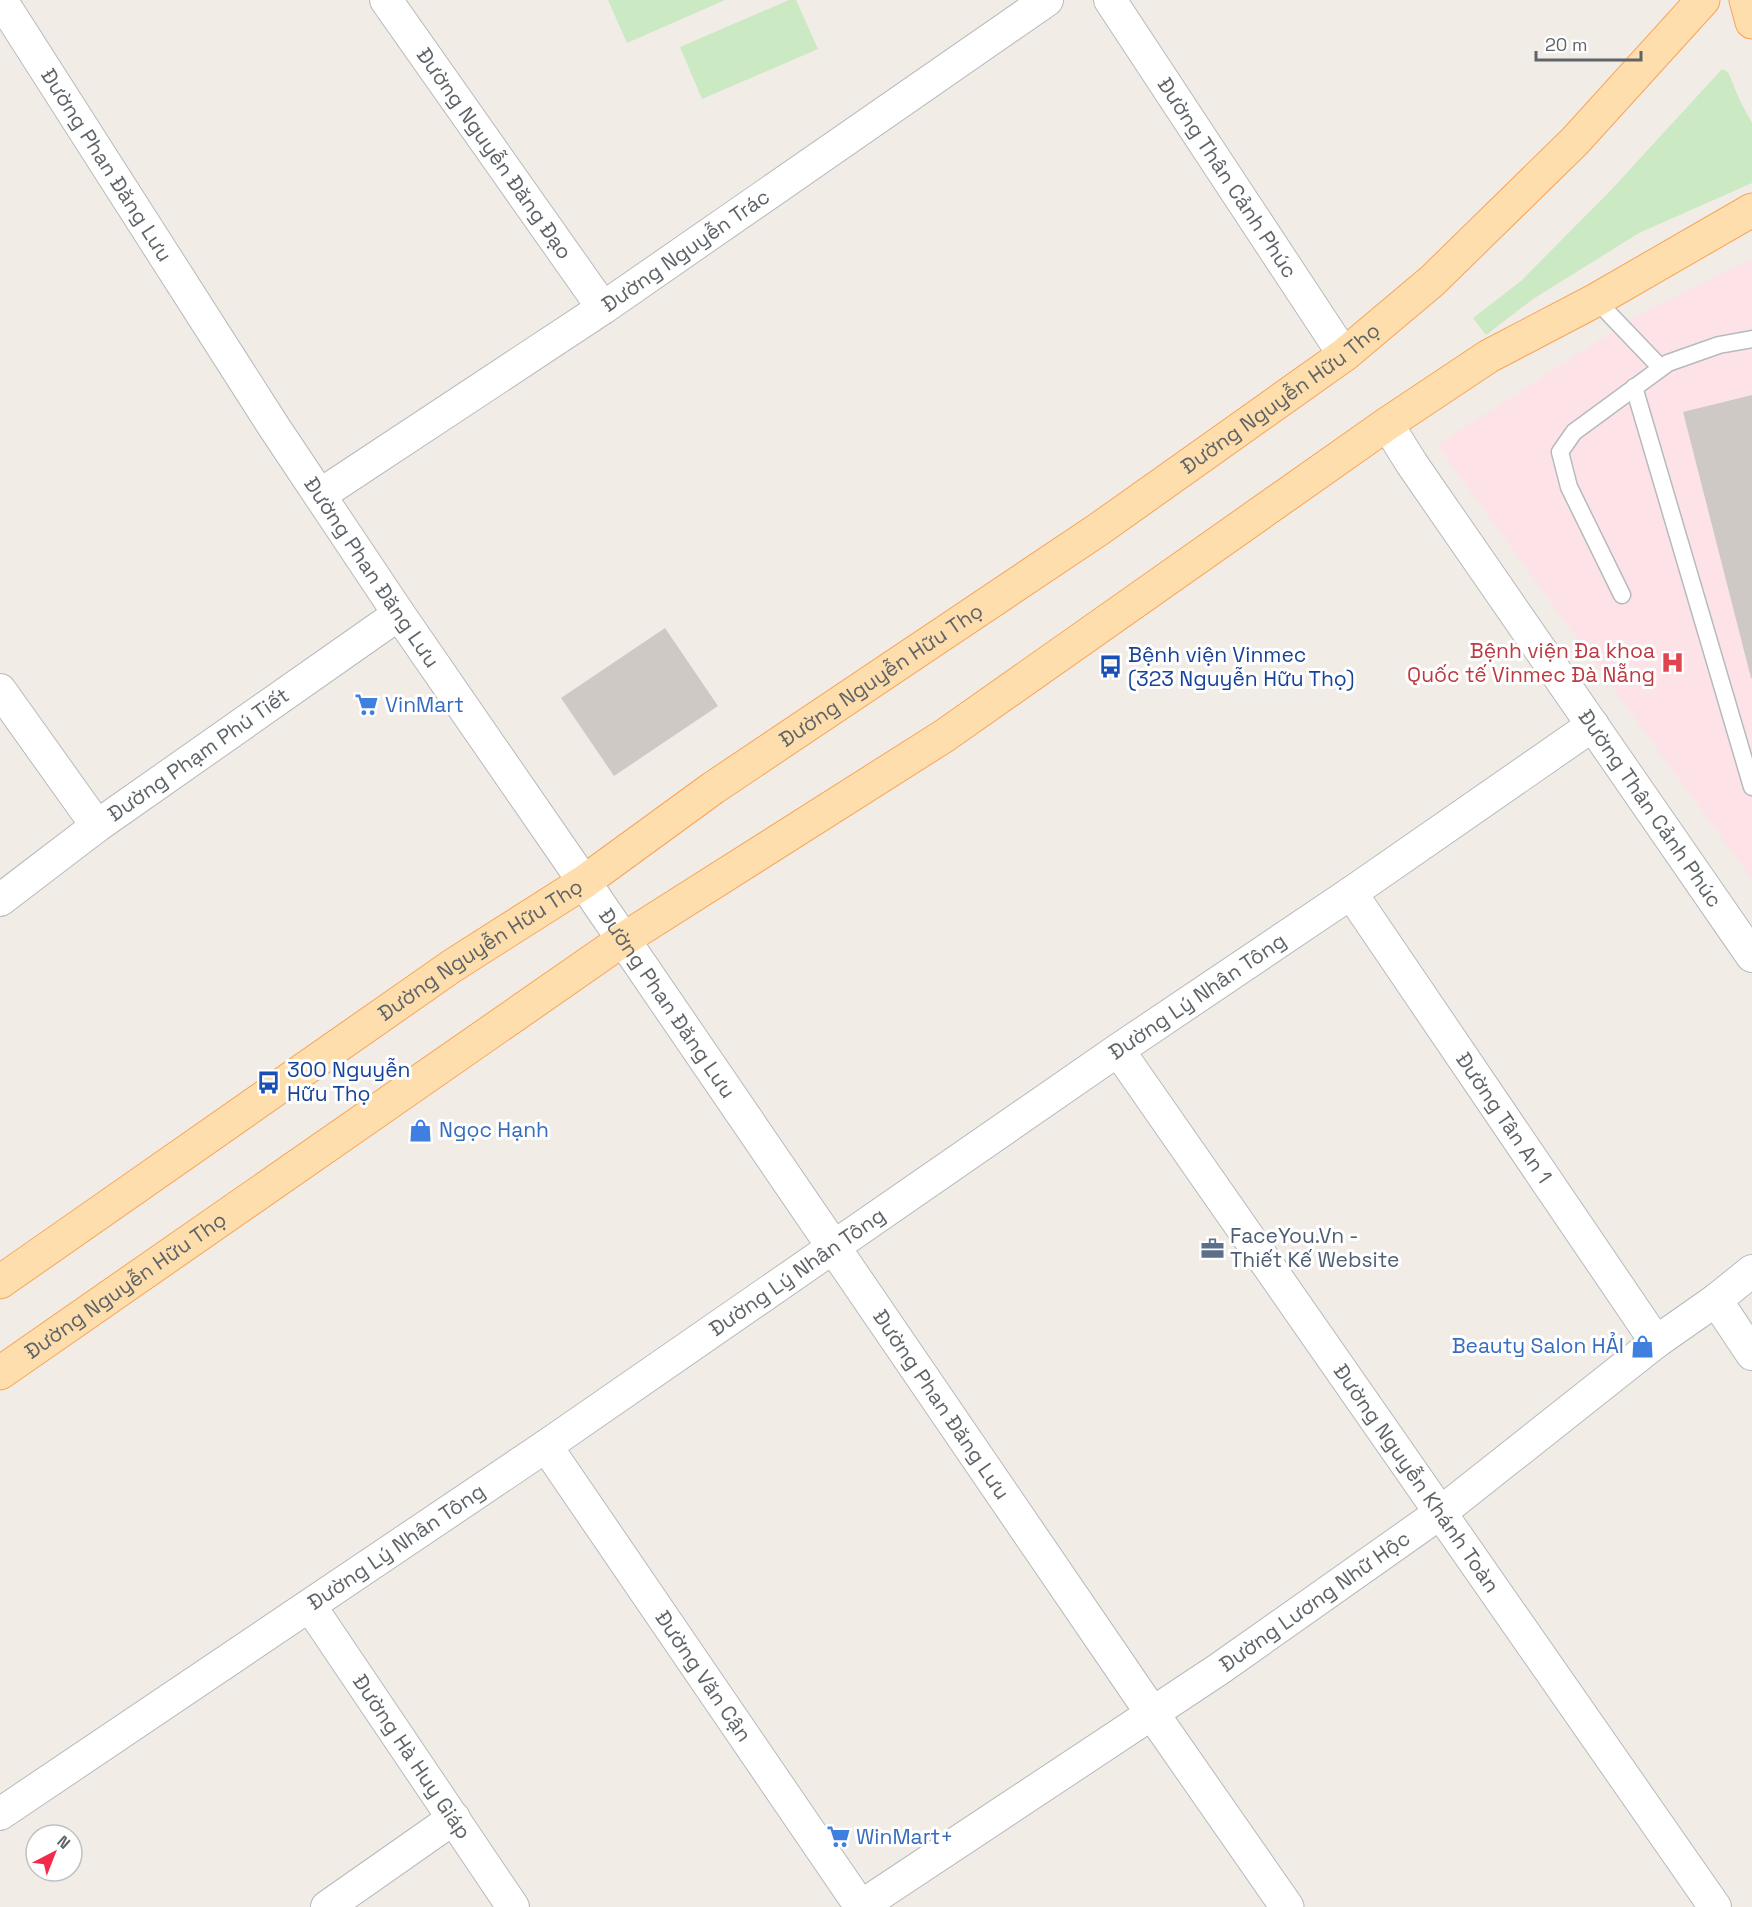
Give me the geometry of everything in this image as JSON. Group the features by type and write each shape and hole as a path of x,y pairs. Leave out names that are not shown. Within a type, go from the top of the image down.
{"main road":[{"name":"Đường Nguyễn Hữu Thọ","path":"0,1282 452,966 584,882 713,788 1099,529 1344,355 1432,281 1558,158 1703,0"},
{"path":"1746,0 1752,22"},
{"name":"Đường Nguyễn Hữu Thọ","path":"0,1373 624,939 944,736 1387,424 1489,356 1596,300 1752,210"}],"street":[{"name":"Đường Phan Đăng Lưu","path":"1,0 268,417 399,614 1287,1907"},
{"name":"Đường Nguyễn Đăng Đạo","path":"386,0 603,308"},
{"name":"Đường Nguyễn Trác","path":"320,495 415,430 603,308 1047,0"},
{"name":"Đường Thân Cảnh Phúc","path":"1110,0 1344,355"},
{"name":"Đường Thân Cảnh Phúc","path":"1387,424 1412,464 1752,956"},
{"name":"Đường Phạm Phú Tiết","path":"0,900 97,826 399,614"},
{"path":"0,690 97,826"},
{"name":"Đường Lý Nhân Tông","path":"0,1814 546,1446 1593,725"},
{"name":"Đường Tân An 1","path":"1351,893 1656,1342"},
{"name":"Đường Nguyễn Khánh Toàn","path":"1118,1050 1715,1907"},
{"name":"Đường Lương Nhữ Hộc","path":"861,1907 1219,1669 1440,1513 1656,1342 1716,1300 1752,1271"},
{"path":"1716,1300 1752,1354"},
{"name":"Đường Văn Cận","path":"546,1446 861,1907"},
{"name":"Đường Hà Huy Giáp","path":"310,1606 513,1907"},
{"path":"327,1907 454,1818"}],"lane":[{"path":"1596,300 1661,368"},
{"path":"1622,595 1569,487 1560,452 1574,432 1668,363 1719,345 1752,339"},
{"path":"1634,387 1752,788"}],"shaded area":[{"name":"Bệnh viện Đa khoa Quốc tế Vinmec Đà Nẵng","path":"1752,259 1752,880 1437,445 1640,314"}],"green space":[{"path":"608,0 725,0 627,43"},
{"path":"789,0 796,0 818,49 702,99 680,47"},
{"path":"1722,69 1728,72 1752,123 1752,183 1639,233 1533,299 1486,335 1473,318 1521,281 1613,188"}],"building":[{"path":"1752,395 1752,678 1751,678 1683,412"},
{"path":"665,628 718,706 614,776 561,698"}],"place":[{"name":"Bệnh viện Đa khoa Quốc tế Vinmec Đà Nẵng","path":"1673,663"},
{"name":"Bệnh viện Vinmec (323 Nguyễn Hữu Thọ)","path":"1110,667"},
{"name":"VinMart","path":"367,705"},
{"name":"300 Nguyễn Hữu Thọ","path":"269,1082"},
{"name":"Ngọc Hạnh","path":"421,1130"},
{"name":"FaceYou.Vn - Thiết Kế Website","path":"1212,1248"},
{"name":"Beauty Salon HẢI","path":"1642,1346"},
{"name":"WinMart+","path":"838,1837"}]}
